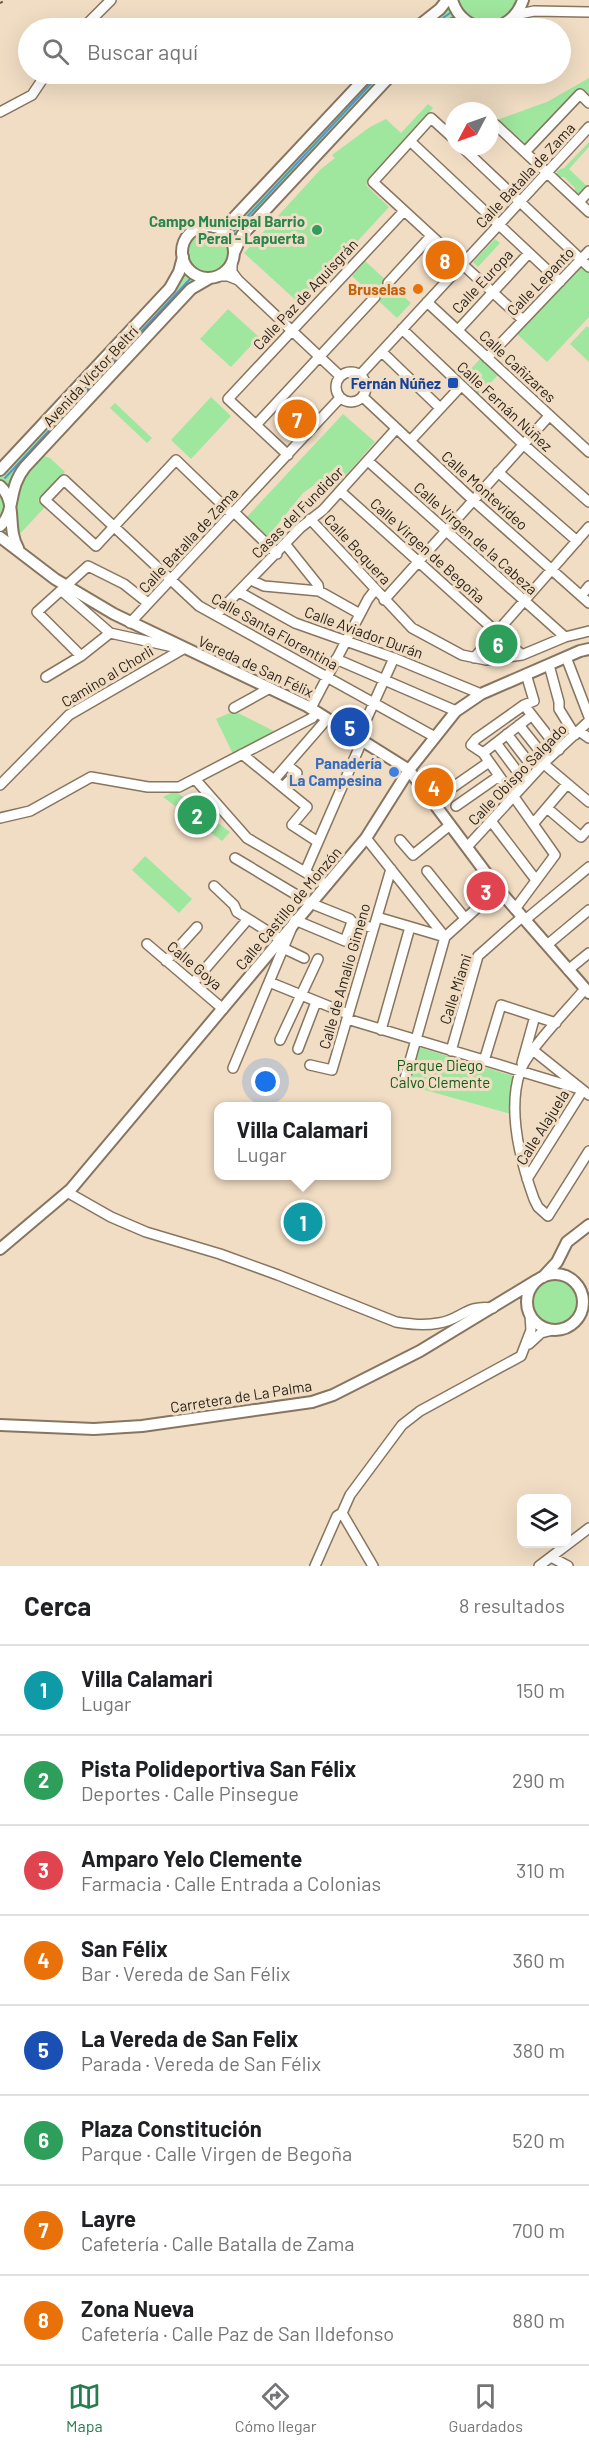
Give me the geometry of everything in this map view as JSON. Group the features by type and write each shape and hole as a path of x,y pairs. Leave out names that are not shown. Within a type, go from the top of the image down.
{"main road":[{"path":"429,18 447,0"},
{"path":"452,0 459,15 463,18"},
{"path":"512,18 522,2"},
{"path":"360,84 230,222 224,226 202,227 189,235 183,245 183,256 192,273 214,277 233,258 238,240 248,228 384,84"},
{"path":"213,227 222,230 229,237 233,258"},
{"name":"Avenida Víctor Beltrí","path":"0,470 170,288 179,272 183,256"},
{"name":"Avenida Víctor Beltrí","path":"10,507 15,483 25,467 194,286 214,277"},
{"path":"0,486 8,497 12,537 21,553"},
{"path":"0,526 7,519 10,507"},
{"name":"Vereda de San Félix","path":"0,537 65,589 183,649 314,710 409,770 498,889 587,991"},
{"name":"Calle Castillo de Monzón","path":"0,1249 67,1192 251,976 282,944 295,920 366,837 409,770 456,711 481,694 589,649"},
{"path":"530,1315 527,1297 530,1289 557,1262 569,1241 589,1225"},
{"path":"565,1247 565,1264 581,1293 589,1302"},
{"path":"540,1279 562,1275 575,1283"},
{"name":"Carretera de La Palma","path":"0,1425 94,1429 142,1426 312,1402 333,1395 420,1351 540,1279"},
{"path":"573,1323 582,1310 581,1293"},
{"path":"496,1306 507,1302 519,1305 538,1325 553,1330 562,1329 589,1316"}],"street":[{"path":"93,18 111,0"},
{"path":"522,2 534,11"},
{"path":"515,15 534,11 589,12"},
{"path":"0,112 32,95 39,84"},
{"path":"525,152 580,94 589,103"},
{"path":"445,131 431,118 373,182 523,320"},
{"name":"Calle Batalla de Zama","path":"360,375 589,127"},
{"path":"499,128 589,212"},
{"path":"410,141 560,282"},
{"path":"471,156 589,267"},
{"path":"579,202 589,191"},
{"name":"Calle Paz de Aquisgrán","path":"256,425 228,399 404,210"},
{"path":"388,283 431,236"},
{"name":"Calle Lepanto","path":"487,358 589,251"},
{"name":"Calle Europa","path":"458,330 529,253"},
{"path":"233,258 232,272 238,280 340,376"},
{"path":"214,277 238,280"},
{"path":"288,455 256,425 375,297"},
{"name":"Calle Cañizares","path":"427,302 589,452"},
{"name":"Calle Fernán Núñez","path":"402,329 523,444 589,502"},
{"path":"382,352 440,408"},
{"path":"350,372 360,375 366,387 363,397 354,402 340,398 336,387 340,376 350,372"},
{"path":"410,441 461,386"},
{"name":"Calle Montevideo","path":"363,397 473,500 589,603"},
{"name":"Calle Batalla de Zama","path":"130,623 340,398"},
{"path":"384,600 549,416"},
{"name":"Casas del Fundidor","path":"216,615 239,592 254,582 265,566 340,491 396,429"},
{"path":"114,526 176,460 277,554"},
{"name":"Calle Virgen de la Cabeza","path":"368,460 566,638"},
{"path":"498,472 577,541"},
{"name":"Calle Santa Florentina","path":"114,526 96,546 45,500 64,480 114,526 171,579 199,606 435,737"},
{"name":"Calle Virgen de Begoña","path":"340,491 522,655"},
{"name":"Calle Boquera","path":"310,519 412,628 474,658"},
{"path":"474,658 589,527"},
{"path":"286,545 318,585 319,591"},
{"path":"81,656 37,612 88,566 124,584 148,603"},
{"path":"249,599 254,582 278,588 319,591 360,614"},
{"path":"581,596 589,586"},
{"path":"46,677 81,656 110,633 65,589"},
{"path":"0,818 30,811 91,777 168,788 179,787 312,718 327,677 375,590"},
{"name":"Calle Aviador Durán","path":"239,592 295,623 394,658 481,694"},
{"path":"474,658 486,660 522,655 589,631"},
{"name":"Vereda de San Félix","path":"110,633 183,649"},
{"name":"Camino al Chorli","path":"0,785 69,715 183,649"},
{"path":"566,657 589,719"},
{"path":"305,872 394,658"},
{"path":"336,659 456,711"},
{"path":"549,664 559,709 577,733 589,738"},
{"path":"521,915 536,880 555,855 483,753 471,745 524,705 534,701 526,674"},
{"path":"234,708 270,688"},
{"path":"524,705 559,750"},
{"path":"483,753 531,716"},
{"path":"274,780 327,718"},
{"name":"Calle Obispo Salgado","path":"467,847 589,719"},
{"path":"519,725 546,762 567,784 589,802"},
{"path":"507,734 526,760"},
{"path":"496,743 526,783"},
{"path":"242,754 307,807 292,825 318,842"},
{"path":"433,801 489,762"},
{"path":"283,788 297,773 287,765"},
{"path":"456,806 499,776"},
{"path":"195,779 247,838 327,885"},
{"path":"533,824 567,784"},
{"path":"547,808 581,837 589,828"},
{"path":"491,821 536,880"},
{"path":"400,840 413,855 450,825"},
{"path":"366,837 445,937"},
{"path":"235,858 310,903 350,919 352,922 373,928"},
{"path":"521,915 589,867"},
{"name":"Calle de Amalio Gimeno","path":"310,1065 332,1070 391,869"},
{"path":"428,871 464,917"},
{"path":"214,886 234,905 237,912 304,958"},
{"path":"404,1082 445,937 464,917 498,889"},
{"path":"547,945 589,910"},
{"name":"Calle Miami","path":"451,1051 478,956 521,915"},
{"path":"377,917 445,937"},
{"path":"194,983 248,919"},
{"path":"295,920 345,941 352,922"},
{"path":"166,961 197,927"},
{"path":"381,1030 410,927"},
{"name":"Calle Goya","path":"147,944 224,1009"},
{"path":"233,1068 269,983 282,944"},
{"path":"568,970 589,953"},
{"path":"280,1040 318,959"},
{"path":"251,976 381,1030 586,1092"},
{"path":"520,1071 556,1023 587,991"},
{"path":"298,1049 316,1002"},
{"path":"484,1060 501,1005 556,1023"},
{"path":"535,1016 520,1071 515,1111 517,1135 527,1179 538,1207 548,1216 589,1151"},
{"path":"291,1017 308,1023"},
{"path":"534,1051 586,1092"},
{"name":"Calle Alajuela","path":"527,1179 586,1092"},
{"path":"67,1192 146,1232 230,1258 396,1322 441,1323 479,1306 496,1306"},
{"path":"525,1348 531,1330 530,1315"},
{"path":"315,1566 337,1516 342,1513 350,1495 402,1425 420,1412 517,1359 541,1332 553,1330"},
{"path":"342,1513 373,1566"},
{"path":"539,1566 589,1528"},
{"path":"551,1557 568,1566"}],"green space":[{"path":"447,0 523,0 515,15 507,18 428,18"},
{"path":"589,78 589,97 582,90 525,146 499,122 499,119 547,102"},
{"path":"359,84 383,84 242,235 227,270 205,280 38,454 50,458 65,472 38,500 45,507 17,537 10,513 0,526 0,470 170,288 181,265 190,235 204,227 221,227"},
{"name":"Campo Municipal Barrio Peral - Lapuerta","path":"428,104 433,108 366,185 389,207 300,304 244,253 321,169 335,158 332,155 370,127 386,119 401,133"},
{"path":"589,142 589,147 569,169 587,186 578,196 575,188 564,177 558,177 555,174"},
{"path":"495,239 500,243 478,267 473,262"},
{"path":"365,261 411,303 397,318 352,276"},
{"path":"581,264 589,271 589,317 547,362 516,333"},
{"path":"228,309 259,337 231,367 200,339"},
{"path":"587,326 589,328 589,362 570,344"},
{"path":"481,358 498,375 479,395 461,379"},
{"path":"211,397 231,416 191,459 171,440"},
{"path":"115,403 152,438 147,443 110,408"},
{"path":"343,414 375,442 334,489 323,479 303,493 265,540 244,520"},
{"path":"497,637 514,652 487,657 483,654"},
{"path":"234,711 276,732 233,754 216,719"},
{"path":"175,791 230,832 222,841 163,797"},
{"path":"145,856 192,899 179,913 132,870"},
{"name":"Parque Diego Calvo Clemente","path":"418,1047 513,1076 511,1114 407,1085"},
{"path":"555,1279 571,1286 578,1302 571,1318 555,1325 539,1318 532,1302 539,1286"}],"waterway":[{"path":"443,18 450,13"},
{"path":"233,232 371,84"},
{"path":"5,478 190,279"}],"railway":[{"path":"0,3 6,0"}],"place":[{"name":"Campo Municipal Barrio Peral - Lapuerta","path":"317,230"},
{"name":"Zona Nueva","path":"445,260"},
{"name":"Bruselas","path":"418,289"},
{"name":"Fernán Núñez","path":"453,383"},
{"name":"Layre","path":"297,419"},
{"name":"Plaza Constitución","path":"498,644"},
{"name":"La Vereda de San Felix","path":"350,727"},
{"name":"Panadería La Campesina","path":"394,772"},
{"name":"San Félix","path":"434,787"},
{"name":"Pista Polideportiva San Félix","path":"197,815"},
{"name":"Amparo Yelo Clemente","path":"486,891"},
{"name":"Villa Calamari","path":"303,1222"}]}
